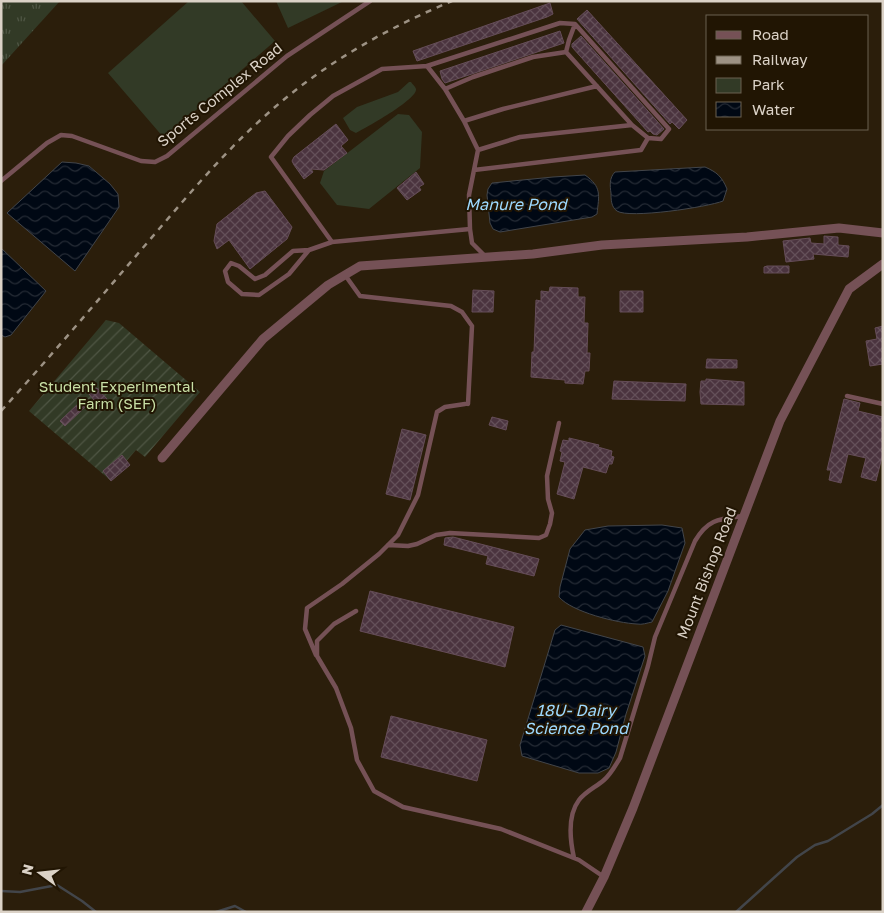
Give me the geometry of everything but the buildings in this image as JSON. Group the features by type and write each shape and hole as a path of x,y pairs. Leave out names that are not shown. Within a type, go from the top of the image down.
{"street":[{"path":"162,458 263,339 328,285 360,266 533,254 602,245 747,237 839,228 883,232"},
{"name":"Mount Bishop Road","path":"586,912 604,876 633,808 780,421 849,290 883,264"}],"lane":[{"name":"Sports Complex Road","path":"1,181 48,143 62,136 72,136 141,161 154,162 167,156 287,56 370,1"},
{"path":"332,242 271,158 288,136 310,114 333,96 382,69 427,66 560,23 575,24 669,129 661,139 648,138 632,125 566,52"},
{"path":"566,52 568,40 575,24"},
{"path":"445,89 473,77 533,57 566,52"},
{"path":"427,66 445,89 478,150 469,195 470,229 472,243 486,257"},
{"path":"464,121 503,109 597,86"},
{"path":"478,150 520,137 632,125"},
{"path":"474,170 641,150 648,138"},
{"path":"309,250 289,274 259,295 242,294 228,282 225,271 231,263 239,266 255,280 265,275 293,251 309,250 332,242 470,229"},
{"path":"345,275 360,296 451,306 462,312 472,326 466,404 445,408 437,412 418,495 398,535 342,584 307,608 305,629 317,656 336,688 351,728 357,760 374,792 403,807 501,828 574,858 604,876"},
{"path":"847,396 883,404"},
{"path":"388,545 408,546 418,544 436,535 450,533 539,538 546,535 552,513 548,499 547,476 559,424"},
{"path":"574,858 571,829 575,808 585,794 604,780 613,770 620,758 655,637 695,541 701,531 713,520 743,516"},
{"path":"317,656 317,641 334,624 356,611"}],"green space":[{"path":"1,1 60,1 1,66"},
{"path":"189,1 241,1 275,41 164,138 108,73"},
{"path":"276,1 344,1 288,28"},
{"path":"409,82 416,89 414,94 401,106 356,133 350,130 343,118 357,107 398,92"},
{"path":"398,114 409,115 422,132 420,168 369,209 337,205 320,183 324,171"},
{"name":"Student Experimental Farm (SEF)","path":"106,320 119,323 200,392 145,457 136,450 110,480 29,411"}],"water":[{"path":"62,162 89,166 110,184 118,194 119,207 75,271 7,213"},
{"name":"Manure Pond","path":"705,167 719,175 725,185 727,189 723,201 686,209 637,214 617,211 612,205 610,182 615,172"},
{"name":"Manure Pond","path":"585,175 594,183 598,192 597,214 592,217 500,232 493,229 490,223 487,195 492,183"},
{"path":"1,248 46,291 11,335 5,337 1,335"},
{"path":"662,525 682,528 685,543 668,591 652,622 639,624 607,619 584,612 559,597 570,549 585,530 608,526"},
{"name":"18U- Dairy Science Pond","path":"561,625 643,647 645,656 616,752 609,768 598,773 579,773 522,756 520,745 555,630"}],"waterway":[{"path":"736,912 797,857 815,845 828,841 872,814 883,805"},
{"path":"1,891 20,892 57,885 96,912"},
{"path":"216,912 235,906 246,912"}],"railway":[{"path":"1,411 204,177 266,115 308,80 354,50 378,36 452,1"}]}
